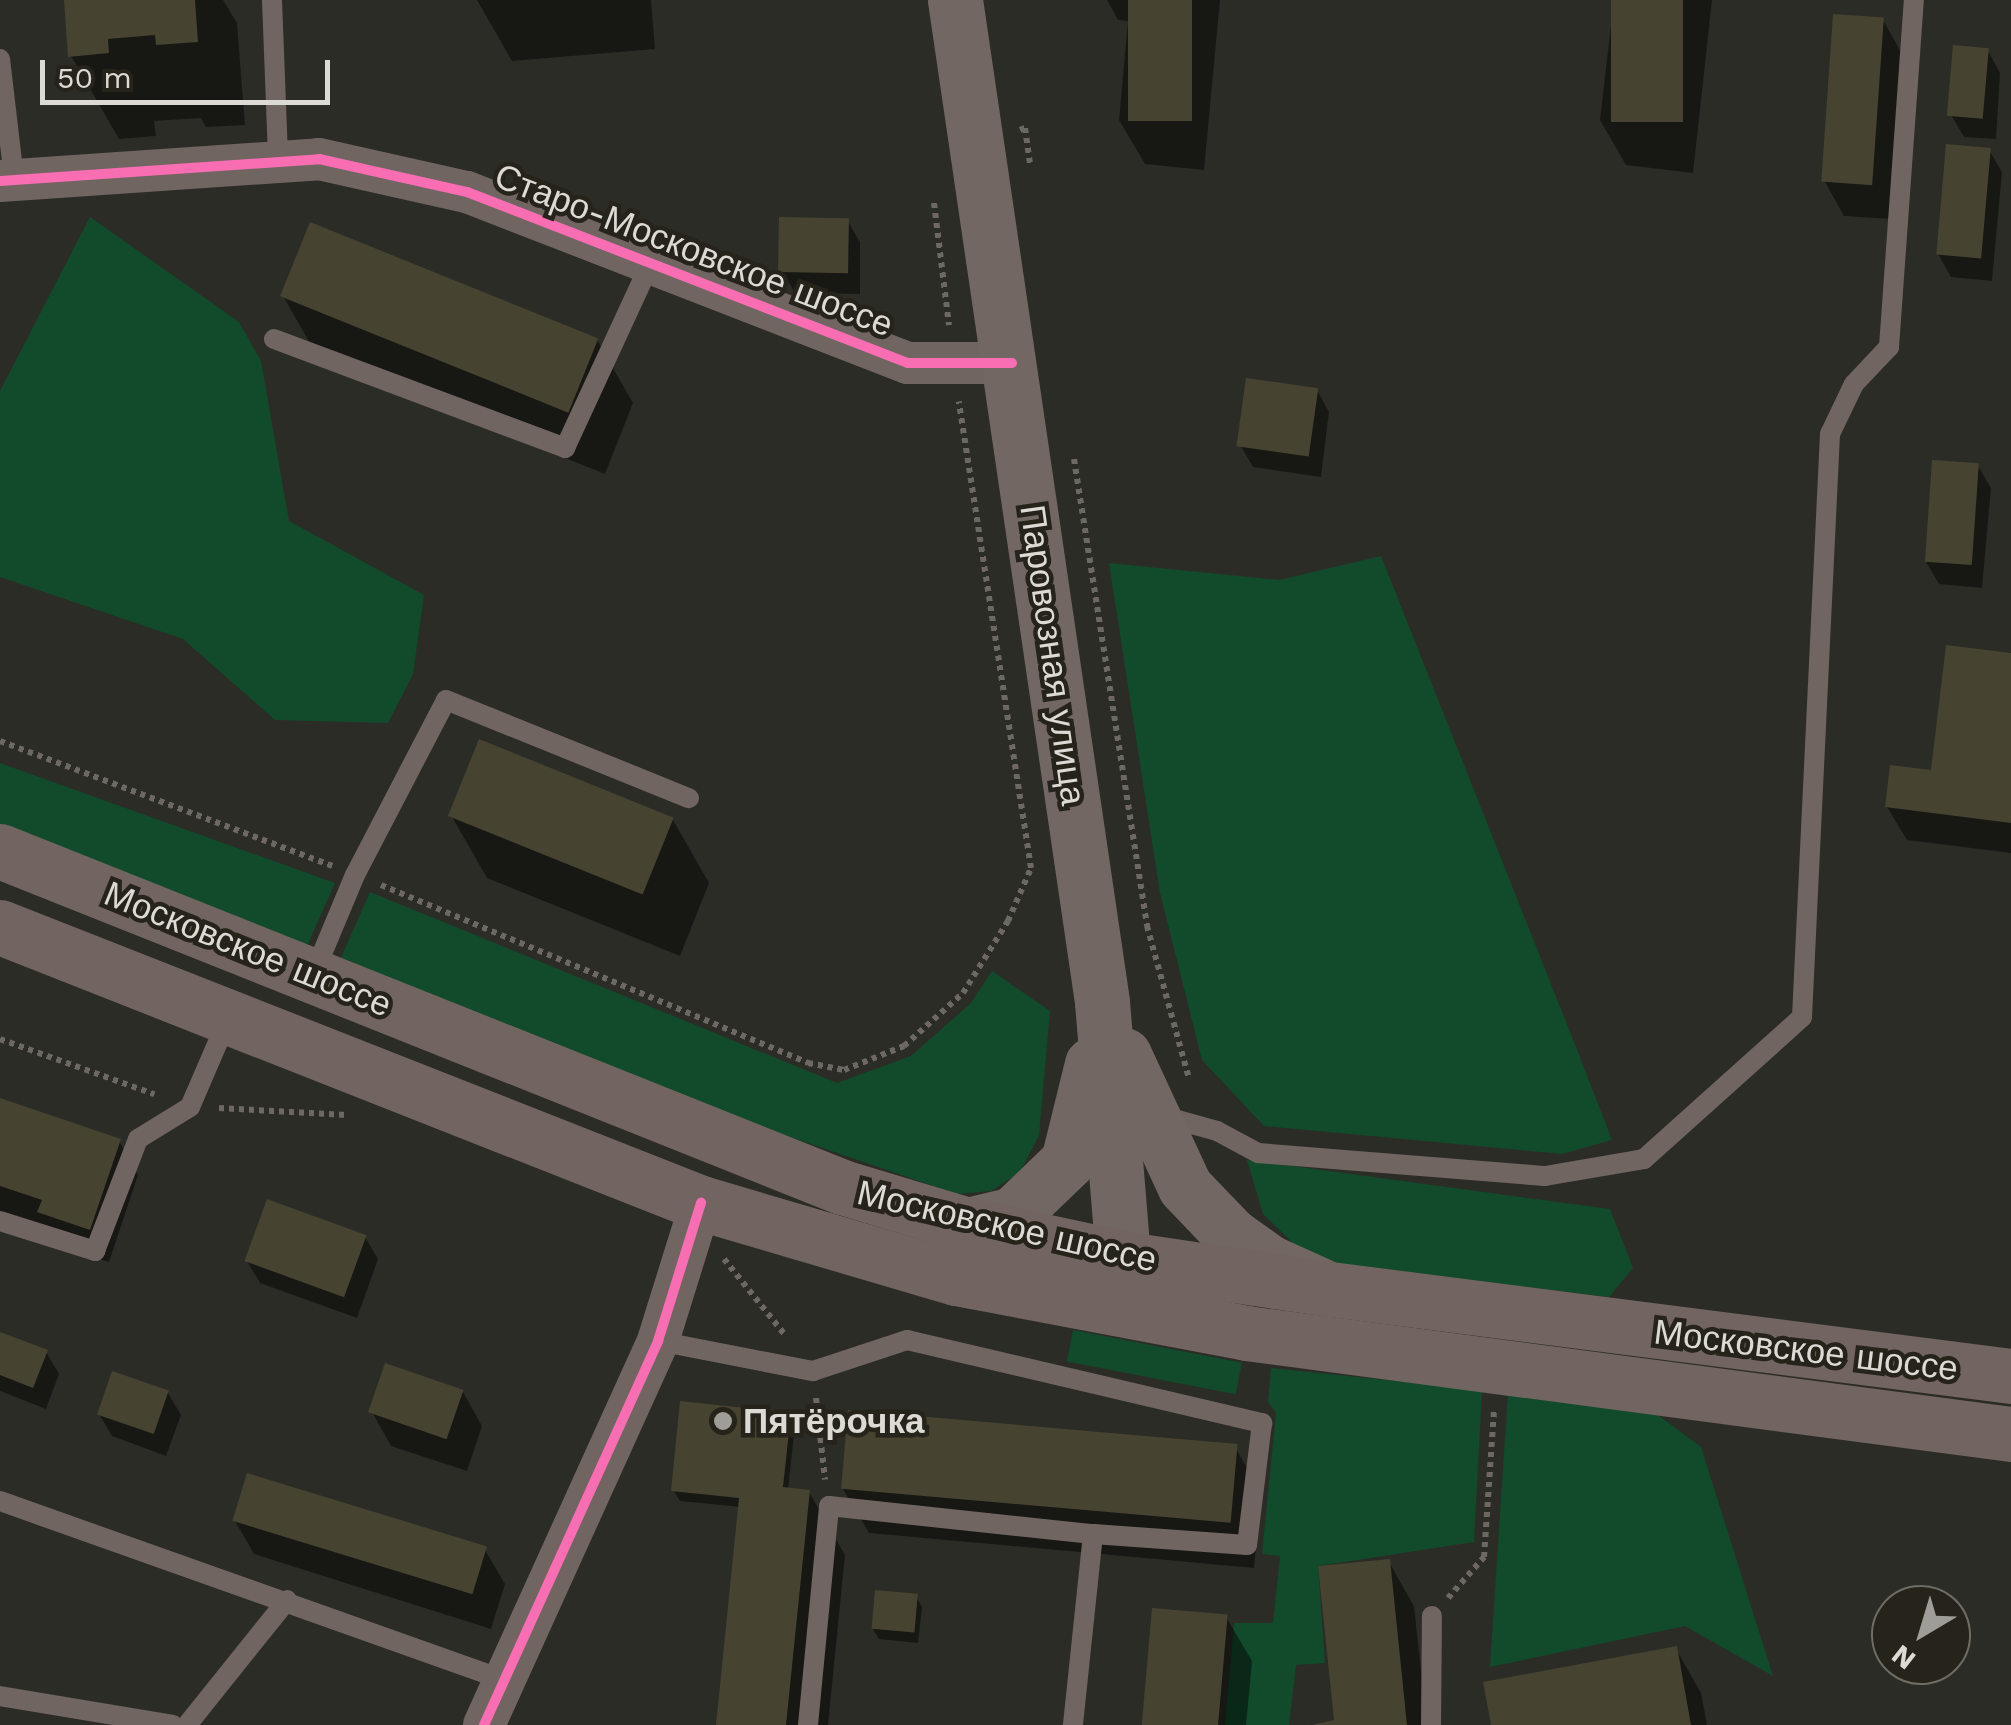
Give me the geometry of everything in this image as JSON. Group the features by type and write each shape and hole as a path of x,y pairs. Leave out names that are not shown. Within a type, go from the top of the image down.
{"main road":[{"name":"Паровозная улица","path":"955,0 1012,363 1102,1002 1126,1260 1127,1313"},
{"name":"Московское шоссе","path":"0,851 842,1187 968,1225 1126,1260 2011,1376"},
{"name":"Московское шоссе","path":"0,927 701,1203 956,1278 1127,1313 2011,1434"},
{"path":"1102,1002 1147,1112 1185,1188 1231,1234 1269,1262 1330,1289"},
{"path":"968,1225 1013,1214 1068,1162 1084,1112 1102,1002"}],"street":[{"name":"Старо-Московское шоссе","path":"7,180 278,157 319,159 466,192 908,363 1012,363"},
{"path":"484,1725 658,1341 701,1203"}],"lane":[{"path":"272,0 278,157"},
{"path":"1147,1112 1202,1126 1258,1153 1546,1176 1644,1159 1802,1016 1830,434 1854,384 1888,347 1914,0"},
{"path":"0,58 7,180"},
{"path":"274,339 565,448 652,262"},
{"path":"313,974 355,875 446,700 688,798"},
{"path":"0,1221 95,1252 138,1139 190,1107 228,1019"},
{"path":"658,1341 812,1371 907,1340 1262,1423 1247,1545 1092,1534 828,1506 808,1725"},
{"path":"0,1502 287,1600 504,1680"},
{"path":"1073,1725 1092,1534"},
{"path":"187,1725 287,1600"},
{"path":"1431,1725 1432,1616"},
{"path":"0,1696 173,1725"}],"path":[{"path":"978,138 1025,128 1033,184"},
{"path":"0,742 355,875 808,1063 844,1070 904,1046 963,992 1008,922 1031,868 954,363 932,187"},
{"path":"1072,446 1146,926 1202,1126"},
{"path":"1432,1616 1484,1557 1492,1433"}],"green space":[{"path":"90,217 239,322 261,361 289,521 424,595 413,674 388,723 275,720 183,639 0,577 0,391"},
{"path":"1381,556 1612,1140 1562,1154 1264,1126 1202,1060 1160,893 1109,563 1279,580"},
{"path":"0,763 335,883 307,946 0,828"},
{"path":"370,892 837,1083 911,1056 971,1003 992,971 1050,1011 1039,1135 1020,1172 991,1191 957,1194 735,1118 340,960"},
{"path":"1247,1160 1610,1209 1633,1268 1609,1297 1332,1264 1298,1248 1263,1214"},
{"path":"1073,1330 1242,1363 1236,1394 1067,1361"},
{"path":"1271,1368 1482,1390 1474,1542 1318,1566 1325,1663 1296,1665 1289,1725 1225,1725 1234,1623 1273,1623 1280,1556 1262,1554 1276,1413 1268,1402"},
{"path":"1508,1392 1654,1412 1701,1447 1773,1676 1685,1626 1490,1667"}],"building":[{"path":"64,0 195,0 198,42 156,45 155,35 108,39 109,53 68,57"},
{"path":"1128,0 1192,0 1192,121 1128,121"},
{"path":"1611,0 1683,0 1683,122 1611,122"},
{"path":"1833,14 1884,18 1872,185 1821,182"},
{"path":"1953,45 1989,48 1983,119 1947,116"},
{"path":"1946,144 1991,148 1981,258 1936,255"},
{"path":"779,217 849,218 848,273 778,272"},
{"path":"310,222 598,339 568,413 280,296"},
{"path":"1246,378 1318,388 1309,456 1236,446"},
{"path":"1932,460 1979,463 1972,565 1925,562"},
{"path":"1946,645 2011,653 2011,823 1885,807 1890,765 1931,770"},
{"path":"479,739 674,818 643,895 448,816"},
{"path":"0,1098 121,1139 90,1230 37,1212 42,1200 0,1186"},
{"path":"267,1199 367,1235 344,1297 244,1261"},
{"path":"0,1332 48,1350 33,1388 0,1375"},
{"path":"385,1363 463,1390 447,1439 368,1412"},
{"path":"112,1371 169,1391 154,1434 97,1414"},
{"path":"680,1401 791,1413 783,1487 810,1490 786,1725 716,1725 739,1498 671,1491"},
{"path":"848,1410 1238,1444 1231,1523 841,1489"},
{"path":"247,1473 487,1546 472,1594 232,1521"},
{"path":"1390,1559 1407,1725 1311,1725 1334,1720 1318,1566"},
{"path":"875,1590 918,1594 914,1633 872,1629"},
{"path":"1152,1608 1228,1615 1218,1725 1142,1725"},
{"path":"1677,1646 1691,1725 1491,1725 1483,1682"}],"cycle path":[{"path":"0,181 319,159 467,192 908,363 1012,363"},
{"path":"484,1725 658,1341 701,1203"}],"place":[{"name":"Пятёрочка","path":"723,1421"}]}
